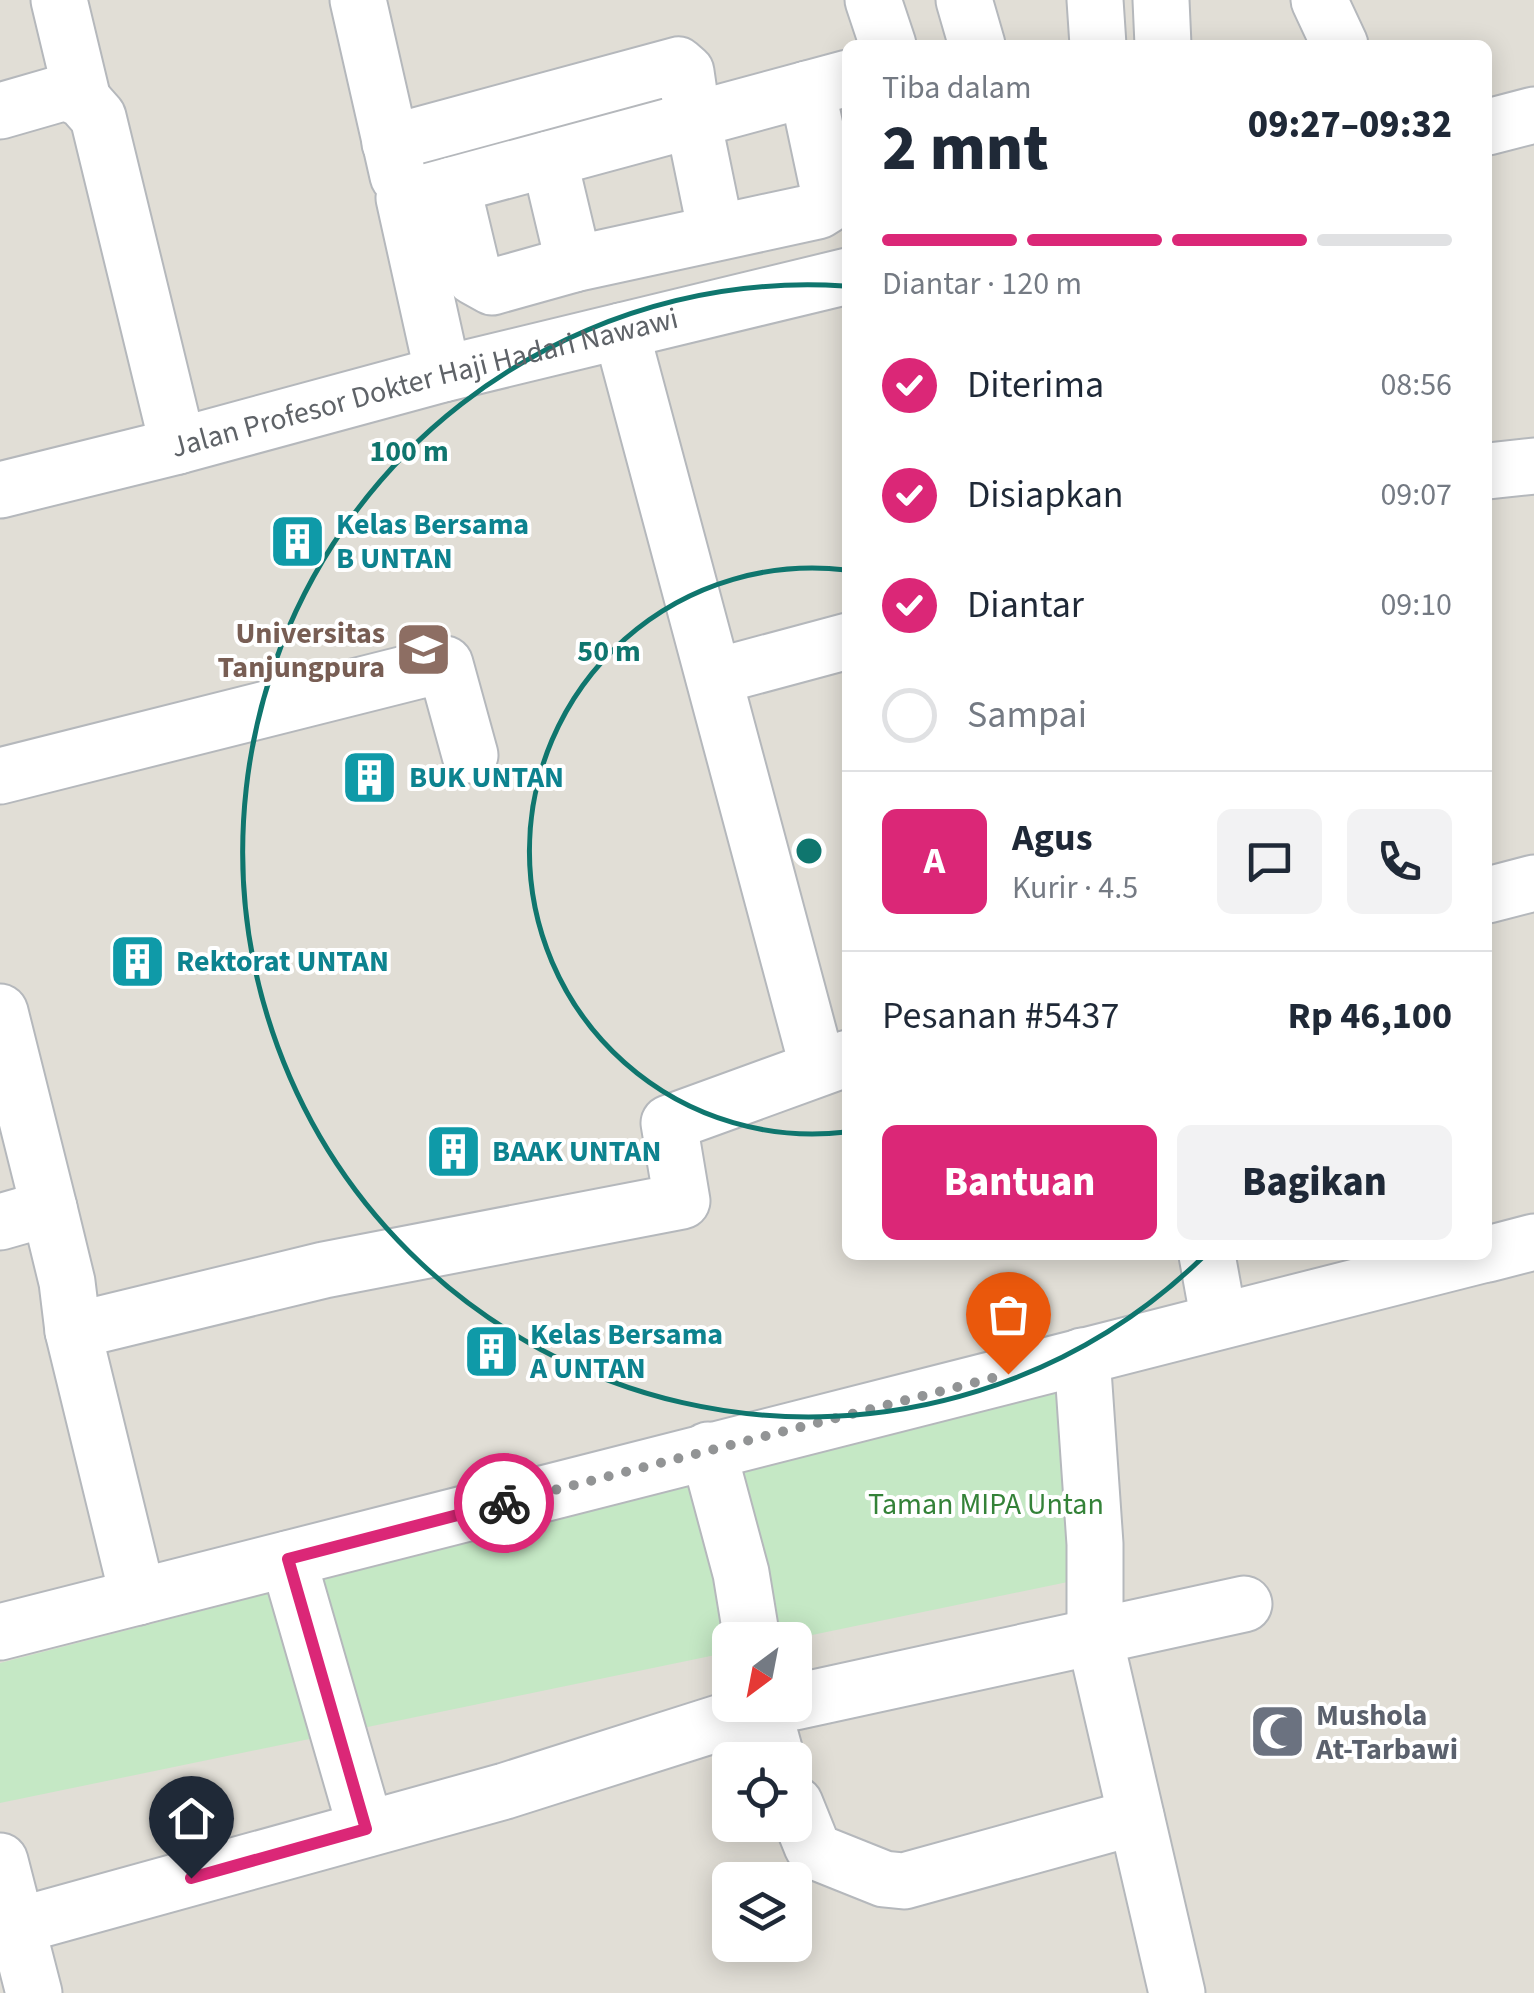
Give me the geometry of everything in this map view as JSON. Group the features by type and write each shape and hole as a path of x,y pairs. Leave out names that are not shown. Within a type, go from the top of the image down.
{"lane":[{"path":"59,0 83,100"},
{"path":"358,0 390,143 428,191 474,277 492,287 574,264 818,211 830,197 827,84 428,191"},
{"path":"964,0 976,40"},
{"path":"1095,0 1098,40"},
{"path":"1161,0 1163,40"},
{"path":"1319,0 1338,40"},
{"path":"390,143 678,65 686,72 716,232"},
{"path":"0,111 66,92 83,100 98,117 178,446"},
{"path":"1492,126 1534,115"},
{"path":"549,158 574,264"},
{"path":"428,191 443,374"},
{"name":"Jalan Profesor Dokter Haji Hadari Nawawi","path":"0,490 443,374 842,277"},
{"path":"72,1331 324,1270 682,1202 669,1123 833,1063 714,677 621,332"},
{"path":"1492,471 1534,466"},
{"path":"714,677 842,644"},
{"path":"0,776 445,664 470,756"},
{"path":"1492,895 1534,883"},
{"path":"0,1012 15,1206 67,1282 72,1331 138,1597"},
{"path":"1492,1252 1534,1242"},
{"path":"1208,1260 1219,1322"},
{"path":"0,1632 1462,1260"},
{"path":"1082,1356 1095,1544 1095,1639 1177,1993"},
{"path":"708,1450 741,1573 749,1622"},
{"path":"288,1559 366,1829"},
{"path":"812,1707 1244,1604"},
{"path":"17,1926 754,1722"},
{"path":"810,1842 819,1853 884,1878 904,1881 1136,1817"},
{"path":"0,1861 34,1993"}],"shaded area":[{"name":"Universitas Tanjungpura","path":"0,0 1534,0 1534,1993 0,1993"}],"green space":[{"name":"Taman MIPA Untan","path":"1071,1386 1087,1578 812,1635 812,1622 712,1622 712,1656 0,1803 0,1663"}],"way so far":[{"path":"504,1503 1008,1374"}],"place":[{"name":"Kelas Bersama B UNTAN","path":"297,541"},
{"name":"Universitas Tanjungpura","path":"424,650"},
{"name":"BUK UNTAN","path":"370,777"},
{"name":"Rektorat UNTAN","path":"137,961"},
{"name":"BAAK UNTAN","path":"453,1151"},
{"name":"Kelas Bersama A UNTAN","path":"491,1351"},
{"name":"Mushola At-Tarbawi","path":"1277,1732"}],"route":[{"path":"191,1878 366,1829 288,1559 504,1503"}]}
